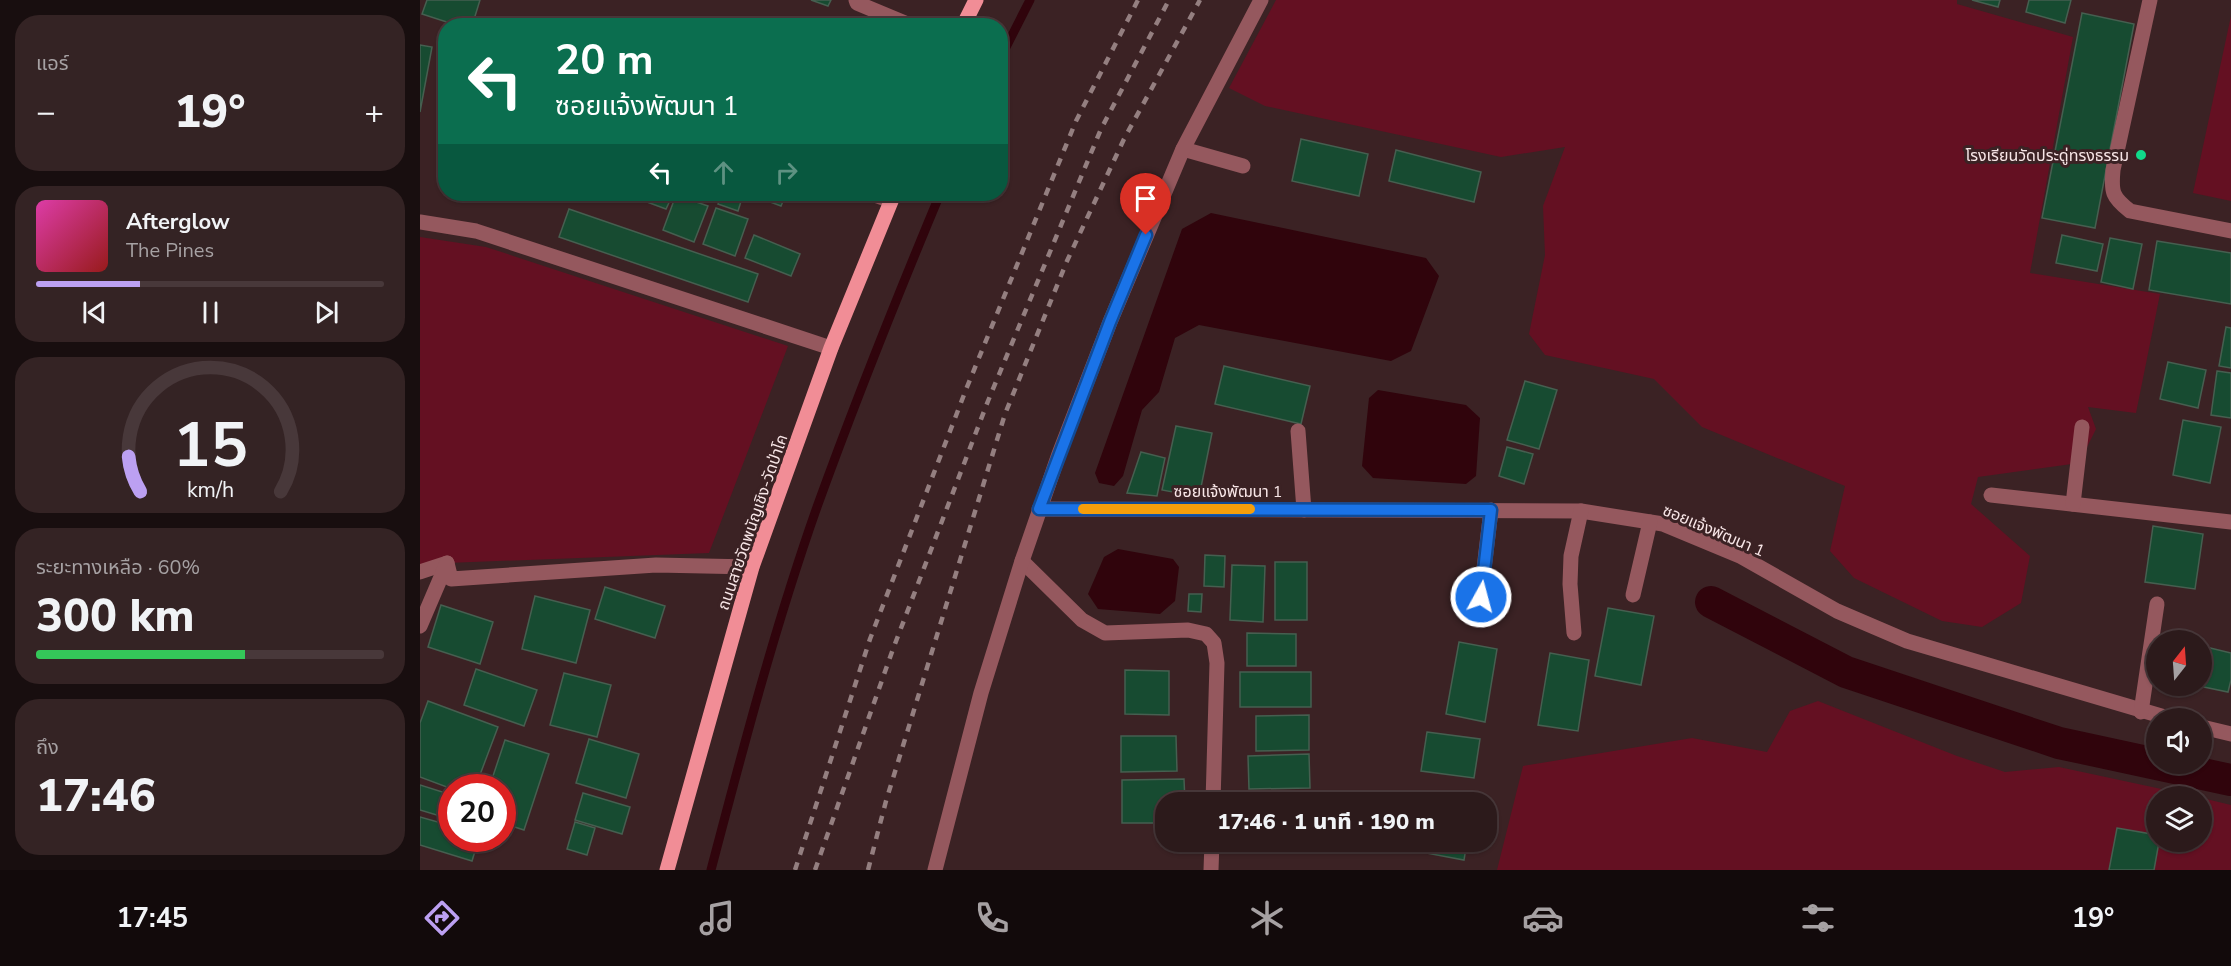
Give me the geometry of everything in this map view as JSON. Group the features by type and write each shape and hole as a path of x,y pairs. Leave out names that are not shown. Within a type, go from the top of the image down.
{"main road":[{"path":"967,18 976,0"},
{"name":"ถนนสายวัดพนัญเชิง-วัดป่าโค","path":"667,870 752,567 831,348 891,201"}],"street":[{"path":"856,0 858,3 893,18"},
{"path":"935,870 981,693 1039,509 1110,322 1183,149 1261,0"},
{"path":"2150,0 2113,170 2111,189 2116,201 2130,211 2231,231"},
{"path":"1183,149 1243,166"},
{"path":"420,222 476,231 831,348"},
{"path":"2073,504 2082,427"},
{"path":"1298,431 1304,510"},
{"path":"1992,495 2231,522"},
{"name":"ซอยแจ้งพัฒนา 1","path":"1039,509 1581,511 1663,524 1740,556 1836,611 1907,641 2146,713"},
{"path":"1478,619 1491,510"},
{"path":"1574,633 1570,585 1571,556 1581,511"},
{"path":"1633,595 1650,522"},
{"path":"1022,561 1082,620 1105,633 1188,630 1206,634 1214,644 1217,663 1213,792"},
{"path":"447,563 451,579 656,565 752,567"},
{"path":"420,572 447,563"},
{"path":"420,627 447,563"},
{"path":"2141,712 2157,604"},
{"path":"2212,729 2231,734"},
{"path":"1211,870 1212,852"}],"shaded area":[{"path":"1276,0 1957,0 1957,4 2073,37 2030,273 2160,294 2136,413 2088,407 2096,429 2079,463 1978,477 1971,504 2030,556 2021,603 1982,627 1942,621 1854,578 1830,551 1845,486 1702,427 1654,379 1545,355 1529,334 1545,255 1543,206 1565,147 1501,157 1265,106 1229,88"},
{"path":"2231,16 2231,201 2193,193"},
{"path":"1211,213 1426,258 1439,276 1411,351 1391,361 1199,325 1175,338 1159,392 1142,410 1123,476 1114,486 1099,483 1095,473 1182,229"},
{"path":"420,237 486,247 788,346 709,553 447,563 420,576"},
{"path":"1378,390 1466,405 1480,418 1476,476 1466,484 1373,478 1362,466 1369,398"},
{"path":"1118,549 1173,559 1179,567 1175,601 1160,614 1098,609 1088,594 1104,557"},
{"path":"1818,701 1957,756 2005,772 2059,767 2147,786 2146,852 2212,852 2212,800 2231,805 2231,870 1497,870 1523,766 1692,738 1767,752 1790,711"}],"building":[{"path":"427,0 480,0 474,18 438,19 422,14"},
{"path":"811,0 831,0 828,6"},
{"path":"1972,0 2000,0 1998,7"},
{"path":"2029,0 2071,0 2065,23 2026,12"},
{"path":"2082,13 2134,24 2095,228 2042,218"},
{"path":"420,45 432,47 420,112"},
{"path":"1301,139 1368,154 1359,196 1292,181"},
{"path":"1396,150 1481,172 1474,202 1389,181"},
{"path":"647,201 670,201 666,209"},
{"path":"674,201 693,201 708,206 694,242 663,230"},
{"path":"719,201 741,201 738,211 718,204"},
{"path":"768,201 783,201 781,206"},
{"path":"716,208 748,219 735,256 703,244"},
{"path":"569,209 758,274 748,302 559,237"},
{"path":"754,235 800,254 791,276 745,258"},
{"path":"2062,235 2103,244 2097,271 2056,263"},
{"path":"2110,238 2142,244 2133,289 2101,282"},
{"path":"2157,241 2231,253 2231,304 2149,290"},
{"path":"2226,327 2231,328 2231,368 2219,366"},
{"path":"2168,362 2206,370 2198,408 2160,399"},
{"path":"1224,366 1310,386 1301,424 1215,404"},
{"path":"2217,371 2231,373 2231,418 2211,415"},
{"path":"1525,381 1557,390 1539,449 1507,440"},
{"path":"2183,420 2221,427 2210,483 2173,475"},
{"path":"1176,426 1212,433 1199,497 1162,490"},
{"path":"1507,447 1533,454 1524,484 1499,476"},
{"path":"1141,452 1165,458 1157,496 1127,493"},
{"path":"2153,526 2203,534 2195,589 2145,582"},
{"path":"1205,555 1225,556 1224,587 1204,586"},
{"path":"1275,562 1307,562 1307,620 1275,620"},
{"path":"1232,565 1265,566 1263,622 1230,620"},
{"path":"605,587 665,606 655,638 595,619"},
{"path":"1189,594 1202,594 1201,612 1188,611"},
{"path":"535,596 590,610 576,663 522,649"},
{"path":"441,605 493,622 480,664 428,647"},
{"path":"1608,608 1654,616 1641,685 1595,676"},
{"path":"1247,633 1296,634 1296,666 1247,666"},
{"path":"1459,642 1497,649 1485,722 1446,714"},
{"path":"2212,648 2231,653 2231,680 2228,692 2212,689"},
{"path":"1550,653 1589,660 1578,731 1538,725"},
{"path":"476,669 537,690 524,726 464,705"},
{"path":"1125,670 1169,671 1169,715 1125,714"},
{"path":"1240,672 1311,672 1311,707 1240,707"},
{"path":"564,673 611,685 597,737 550,725"},
{"path":"428,701 498,727 480,774 438,774 438,784 420,777 420,723"},
{"path":"1309,715 1309,750 1256,751 1256,716"},
{"path":"1427,732 1480,739 1474,778 1421,771"},
{"path":"1121,736 1176,736 1177,771 1121,772"},
{"path":"589,739 639,754 626,798 576,783"},
{"path":"505,740 549,754 524,830 516,827 516,774 494,774"},
{"path":"1309,754 1310,788 1249,789 1248,756"},
{"path":"1184,779 1185,792 1155,792 1155,823 1122,823 1122,780"},
{"path":"420,785 438,791 438,815 420,810"},
{"path":"583,793 630,807 622,834 575,820"},
{"path":"420,817 438,822 438,851 420,845"},
{"path":"575,822 595,828 587,855 567,849"},
{"path":"2117,828 2146,833 2146,852 2157,852 2154,870 2109,870"},
{"path":"443,852 475,852 472,861"},
{"path":"1426,852 1465,852 1464,860"}],"waterway":[{"path":"1008,43 1030,0"},
{"path":"711,870 760,687 817,507 861,389 937,201"},
{"path":"1711,602 1846,672 2059,743 2231,780"}],"railway":[{"path":"795,870 870,639 967,387 1076,121 1138,0"},
{"path":"815,870 893,649 988,401 1101,129 1169,0"},
{"path":"868,870 886,801 1005,414 1067,261 1124,139 1200,0"}],"slow traffic":[{"path":"1083,509 1250,509"}],"place":[{"name":"โรงเรียนวัดประดู่ทรงธรรม","path":"2141,155"}],"route":[{"path":"1146,235 1110,322 1039,509 1491,510 1481,597"}]}
